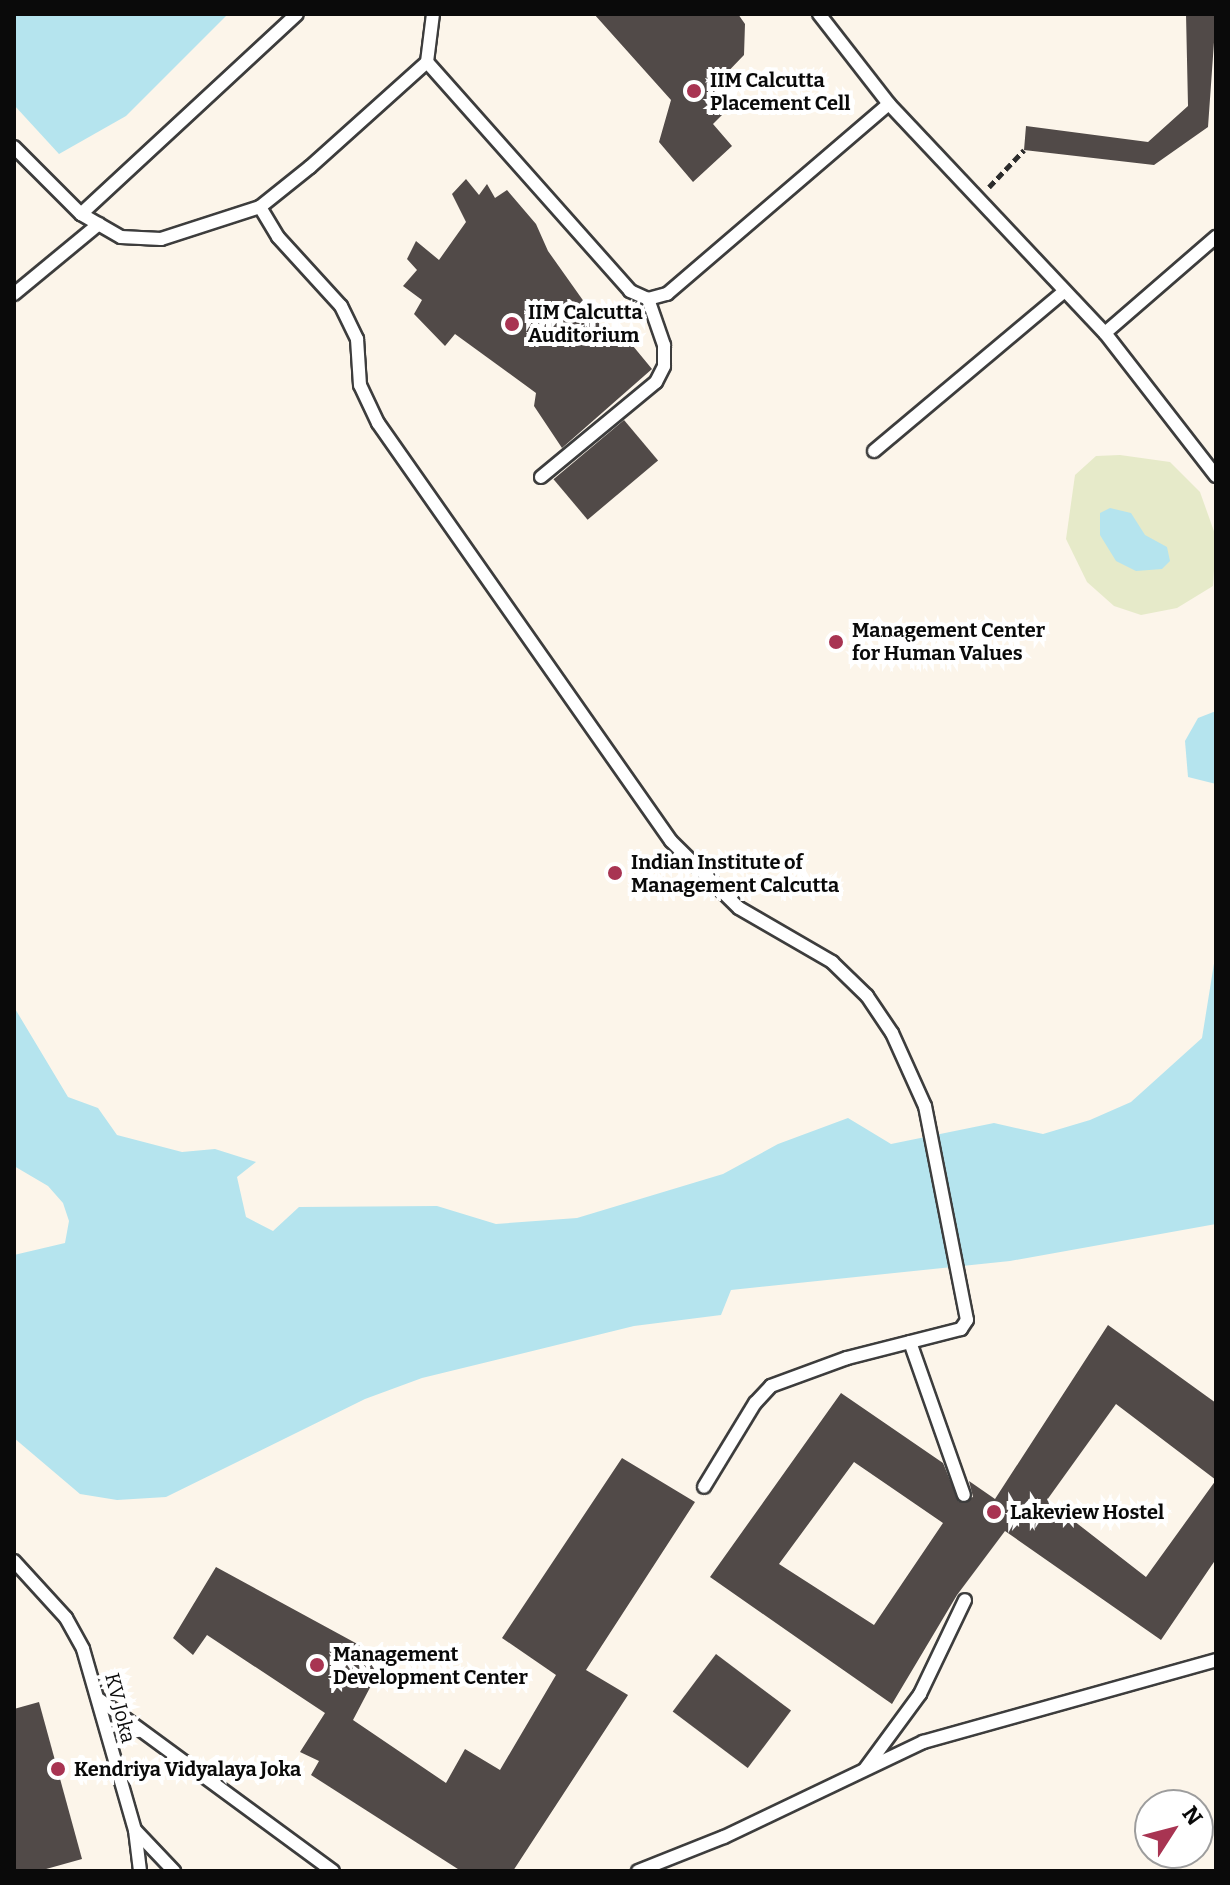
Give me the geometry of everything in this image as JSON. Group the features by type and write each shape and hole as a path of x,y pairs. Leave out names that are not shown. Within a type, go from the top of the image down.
{"lane":[{"path":"81,214 297,14"},
{"path":"14,147 81,214 121,237 161,239 260,207 427,62 433,14"},
{"path":"819,14 889,104 1062,293 1105,333 1216,476"},
{"path":"427,62 630,291 648,299 667,294 889,104"},
{"path":"260,207 278,237 341,306 357,339 360,385 378,423 671,841 739,908 832,962 867,996 892,1033 925,1106 967,1320 961,1329 847,1358 771,1386 755,1403 704,1487"},
{"path":"14,294 99,224"},
{"path":"1105,333 1216,237"},
{"path":"874,451 1062,293"},
{"path":"541,477 656,382 664,366 664,345 648,299"},
{"path":"910,1342 964,1495"},
{"name":"KV Joka","path":"14,1561 66,1618 83,1649 100,1700 112,1762 135,1830 174,1871"},
{"path":"864,1771 920,1694 965,1600"},
{"path":"638,1871 923,1742 1216,1660"},
{"path":"100,1700 333,1871"},
{"path":"135,1830 140,1871"}],"path":[{"path":"977,199 1024,150"}],"green space":[{"path":"1120,455 1170,462 1200,492 1216,537 1213,586 1177,608 1141,615 1114,606 1087,582 1066,539 1075,475 1096,456"}],"water":[{"path":"14,14 228,14 126,116 59,154 14,105"},
{"path":"1110,508 1131,513 1145,535 1167,547 1170,561 1162,569 1136,571 1116,561 1100,535 1100,513"},
{"path":"1216,711 1216,784 1188,777 1185,741 1198,718"},
{"path":"1216,951 1216,1224 1010,1261 731,1290 721,1315 634,1326 422,1378 365,1399 166,1497 117,1500 80,1494 14,1438 14,1255 65,1243 69,1221 63,1203 48,1186 14,1166 14,1007 68,1097 98,1108 117,1135 182,1152 215,1149 256,1162 237,1177 246,1217 273,1231 299,1207 437,1206 496,1224 577,1218 723,1174 778,1144 848,1118 891,1144 994,1123 1043,1134 1090,1120 1131,1102 1202,1038"}],"building":[{"name":"IIM Calcutta Placement Cell","path":"594,14 738,14 745,24 744,55 718,82 733,104 713,124 732,146 693,182 659,142 671,100"},
{"path":"1186,14 1216,14 1208,127 1154,165 1024,150 1026,126 1148,142 1188,106"},
{"name":"IIM Calcutta Auditorium","path":"466,179 479,195 487,184 495,198 507,190 536,224 548,251 609,337 633,346 652,369 562,448 534,406 536,393 455,334 445,346 414,314 422,300 403,286 417,270 407,259 416,241 439,260 466,222 452,194"},
{"path":"624,420 658,461 588,520 554,479"},
{"name":"Lakeview Hostel","path":"1108,1325 1216,1403 1216,1480 1216,1559 1161,1640 1005,1531 957,1595 892,1704 710,1577 841,1393 943,1463 959,1502 973,1497 969,1481 995,1499","holes":["1116,1404 1216,1480 1146,1577 1047,1500","854,1462 943,1523 874,1625 779,1564"]},
{"name":"Management Development Center","path":"622,1458 695,1502 586,1670 628,1695 513,1871 461,1871 311,1775 319,1761 300,1752 325,1713 207,1635 193,1655 173,1638 216,1567 385,1659 353,1720 446,1783 465,1749 500,1770 556,1675 502,1638"},
{"path":"716,1654 791,1711 748,1768 673,1712"},
{"path":"39,1702 82,1859 39,1871 14,1871 14,1709"}],"place":[{"name":"IIM Calcutta Placement Cell","path":"694,91"},
{"name":"IIM Calcutta Auditorium","path":"512,324"},
{"name":"Management Center for Human Values","path":"836,642"},
{"name":"Indian Institute of Management Calcutta","path":"615,873"},
{"name":"Lakeview Hostel","path":"994,1512"},
{"name":"Management Development Center","path":"317,1665"},
{"name":"Kendriya Vidyalaya Joka","path":"58,1769"}]}
